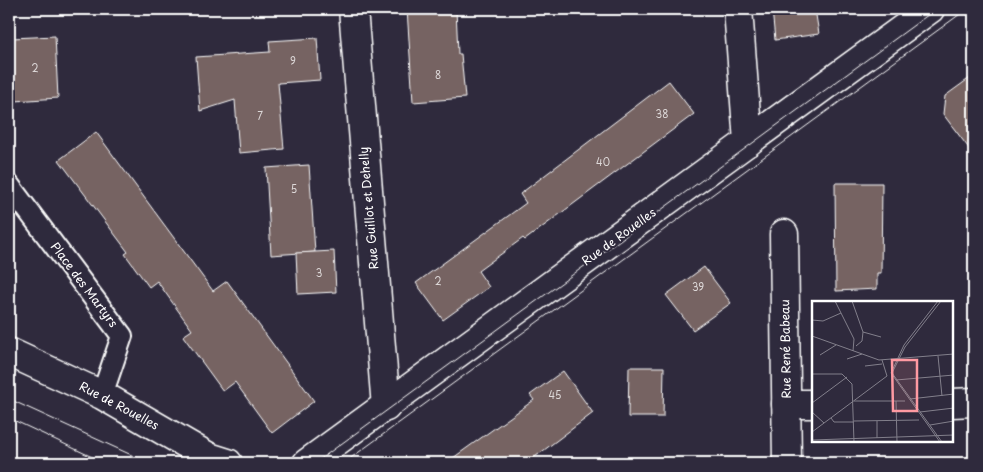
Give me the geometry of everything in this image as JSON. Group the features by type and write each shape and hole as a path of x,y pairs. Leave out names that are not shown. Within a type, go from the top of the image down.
{"street":[{"name":"Rue Guillot et Dehelly","path":"353,9 386,407"},
{"path":"738,9 748,142"},
{"name":"Rue de Rouelles","path":"307,463 930,9"},
{"name":"Rue René Babeau","path":"784,234 787,463"},
{"name":"Rue de Rouelles","path":"9,352 102,395 209,457 228,463"},
{"path":"953,403 974,402"},
{"path":"786,404 812,404"}],"lane":[{"name":"Place des Martyrs","path":"9,185 122,336 102,395"}],"building":[{"path":"407,9 456,9 458,54 461,54 465,98 413,102"},
{"path":"772,9 815,9 819,34 775,40"},
{"path":"55,36 58,98 15,101 12,38"},
{"path":"317,38 320,80 278,83 284,149 239,153 235,100 200,111 196,57 270,52 269,41"},
{"path":"974,75 974,155 943,114 945,96"},
{"path":"669,81 694,114 525,240 523,238 478,271 489,287 443,320 416,283 526,203 520,194"},
{"path":"96,132 213,291 227,281 314,401 272,433 235,382 223,391 183,336 192,330 157,281 149,287 125,254 128,252 59,160"},
{"path":"309,165 315,252 271,255 266,168"},
{"path":"835,183 882,183 881,273 877,273 877,289 836,291"},
{"path":"334,251 336,292 298,294 296,253"},
{"path":"704,267 731,303 693,330 666,295"},
{"path":"629,367 664,367 663,417 628,417"},
{"path":"563,371 593,413 527,463 446,463 534,400 530,395"}],"tram line":[{"path":"315,463 936,9"},
{"path":"344,463 967,9"},
{"path":"9,399 149,463"},
{"path":"9,418 105,463"}]}
